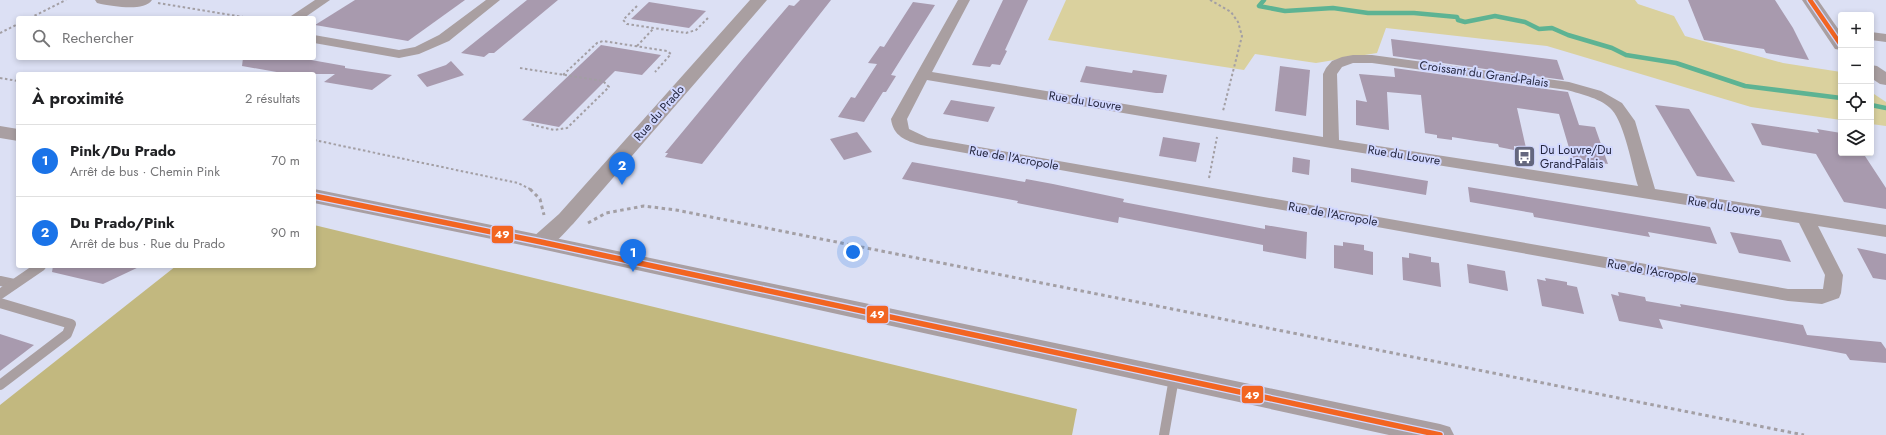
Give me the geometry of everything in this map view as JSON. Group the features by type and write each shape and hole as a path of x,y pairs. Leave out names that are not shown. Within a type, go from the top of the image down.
{"main road":[{"path":"0,132 16,135"},
{"path":"316,196 543,231 1174,378 1440,435"}],"street":[{"path":"101,0 124,4 144,1"},
{"path":"298,16 324,0"},
{"path":"316,39 399,54 419,50 444,38 494,0"},
{"name":"Rue du Prado","path":"543,231 566,218 759,0"},
{"name":"Rue de l'Acropole","path":"964,0 899,119 899,127 903,133 911,138 926,142 1788,295 1822,297 1832,293 1834,275 1806,219"},
{"path":"1810,0 1836,32"},
{"path":"1874,36 1886,38"},
{"name":"Croissant du Grand-Palais","path":"1331,143 1330,74 1337,63 1346,60 1372,59 1554,83 1596,94 1617,106 1623,113 1627,121 1648,194"},
{"path":"1874,72 1886,80"},
{"name":"Rue du Louvre","path":"923,75 1331,143 1886,232"}],"lane":[{"path":"0,294 38,268"},
{"path":"0,281 14,284"},
{"path":"0,303 71,324 67,334 0,385"},
{"path":"1164,435 1174,378"}],"path":[{"path":"34,16 66,0"},
{"path":"1206,192 1219,124 1242,36 1238,22 1231,12 1210,0"},
{"path":"144,1 237,16"},
{"path":"637,6 623,20 627,24 686,33 696,30 708,17"},
{"path":"0,33 16,25"},
{"path":"637,46 654,28"},
{"path":"562,75 597,43 603,41 667,51 671,54 655,72"},
{"path":"520,68 603,81 609,87 567,128 554,130 529,124"},
{"path":"0,78 16,81"},
{"path":"316,140 518,183 529,188 537,195 543,231"},
{"path":"582,226 606,213 644,206 676,210 1804,435"}],"shaded area":[{"path":"1066,0 1635,0 1638,4 1674,16 1685,36 1783,63 1838,72 1838,120 1751,107 1547,46 1386,28 1377,53 1316,63 1255,54 1244,70 1048,40"},
{"path":"1874,94 1886,102 1886,126 1874,124"},
{"path":"316,225 1077,409 1072,435 0,435 0,405 173,268 316,268"}],"building":[{"path":"355,0 465,0 408,41 316,24"},
{"path":"527,0 558,0 494,53 489,53 484,57 461,53"},
{"path":"800,0 831,0 702,164 665,157 668,153 665,153 789,5 794,6"},
{"path":"1003,0 1028,0 1005,50 1007,51 1000,65 992,64 990,67 972,65"},
{"path":"1688,0 1775,0 1793,28 1809,60 1766,53 1764,49 1704,40"},
{"path":"649,2 706,11 689,28 631,19"},
{"path":"913,2 935,5 891,75 896,76 886,92 883,92 864,122 838,117 851,97 855,98 877,64 868,63 880,46 884,47"},
{"path":"1391,39 1557,60 1564,80 1393,56"},
{"path":"601,45 661,55 642,75 615,71 559,127 522,120"},
{"path":"243,60 311,60 345,66 345,68 392,75 372,90 324,82 335,74 316,74 316,72 276,72 242,66"},
{"path":"451,61 464,75 427,87 417,75 446,65"},
{"path":"1086,66 1132,73 1133,70 1167,75 1163,93 1080,82"},
{"path":"1280,66 1310,70 1306,116 1275,111"},
{"path":"1394,68 1568,92 1579,125 1595,127 1608,164 1572,158 1559,114 1517,108 1526,148 1514,146 1514,150 1499,147 1498,144 1452,137 1452,140 1437,138 1437,135 1425,133 1421,95 1387,92 1389,130 1356,125 1356,100 1367,102 1359,74 1395,77"},
{"path":"951,100 995,107 988,122 943,114"},
{"path":"1655,105 1689,109 1735,182 1697,176"},
{"path":"1751,123 1819,133 1817,129 1838,132 1838,156 1865,156 1886,188 1886,209 1844,202 1816,154 1762,145"},
{"path":"857,132 872,152 844,160 830,139"},
{"path":"1163,137 1200,143 1196,162 1159,156"},
{"path":"1293,157 1310,160 1309,175 1292,172"},
{"path":"912,162 1025,182 1026,179 1053,184 1124,199 1123,202 1265,229 1265,225 1307,232 1306,259 1263,251 1263,245 1119,217 1118,223 1017,203 1018,201 902,179"},
{"path":"1351,168 1428,181 1426,195 1351,182"},
{"path":"1468,187 1710,227 1717,244 1648,232 1650,237 1534,217 1533,213 1470,202"},
{"path":"1730,232 1781,240 1791,262 1739,253"},
{"path":"1343,242 1364,245 1364,250 1373,252 1373,275 1334,268 1334,245 1343,246"},
{"path":"1857,248 1886,254 1886,280 1873,278"},
{"path":"1409,253 1431,257 1431,262 1439,263 1441,287 1403,280 1402,257 1409,258"},
{"path":"1467,264 1505,271 1508,291 1469,283"},
{"path":"53,268 137,268 103,284 52,272"},
{"path":"1545,278 1567,282 1567,285 1577,287 1584,314 1542,306 1537,279 1546,281"},
{"path":"1618,292 1645,297 1646,301 1681,307 1680,304 1803,325 1807,335 1881,342 1886,349 1886,363 1850,360 1846,354 1659,319 1663,329 1619,321 1611,294 1619,296"},
{"path":"0,334 34,345 0,371"}],"waterway":[{"path":"1264,0 1259,6 1285,11 1333,8 1368,13 1414,13 1457,17 1458,20 1465,22 1495,16 1525,22 1539,29 1552,28 1568,35 1612,48 1626,55 1676,63 1745,86 1838,98"},
{"path":"1874,106 1886,108"}],"transit line":[{"name":"49","path":"1810,0 1838,41"},
{"name":"49","path":"316,196 541,242 1440,435"}],"place":[{"name":"Du Louvre/Du Grand-Palais","path":"1525,157"},
{"name":"Du Prado/Pink","path":"622,185"},
{"name":"Pink/Du Prado","path":"633,272"}]}
